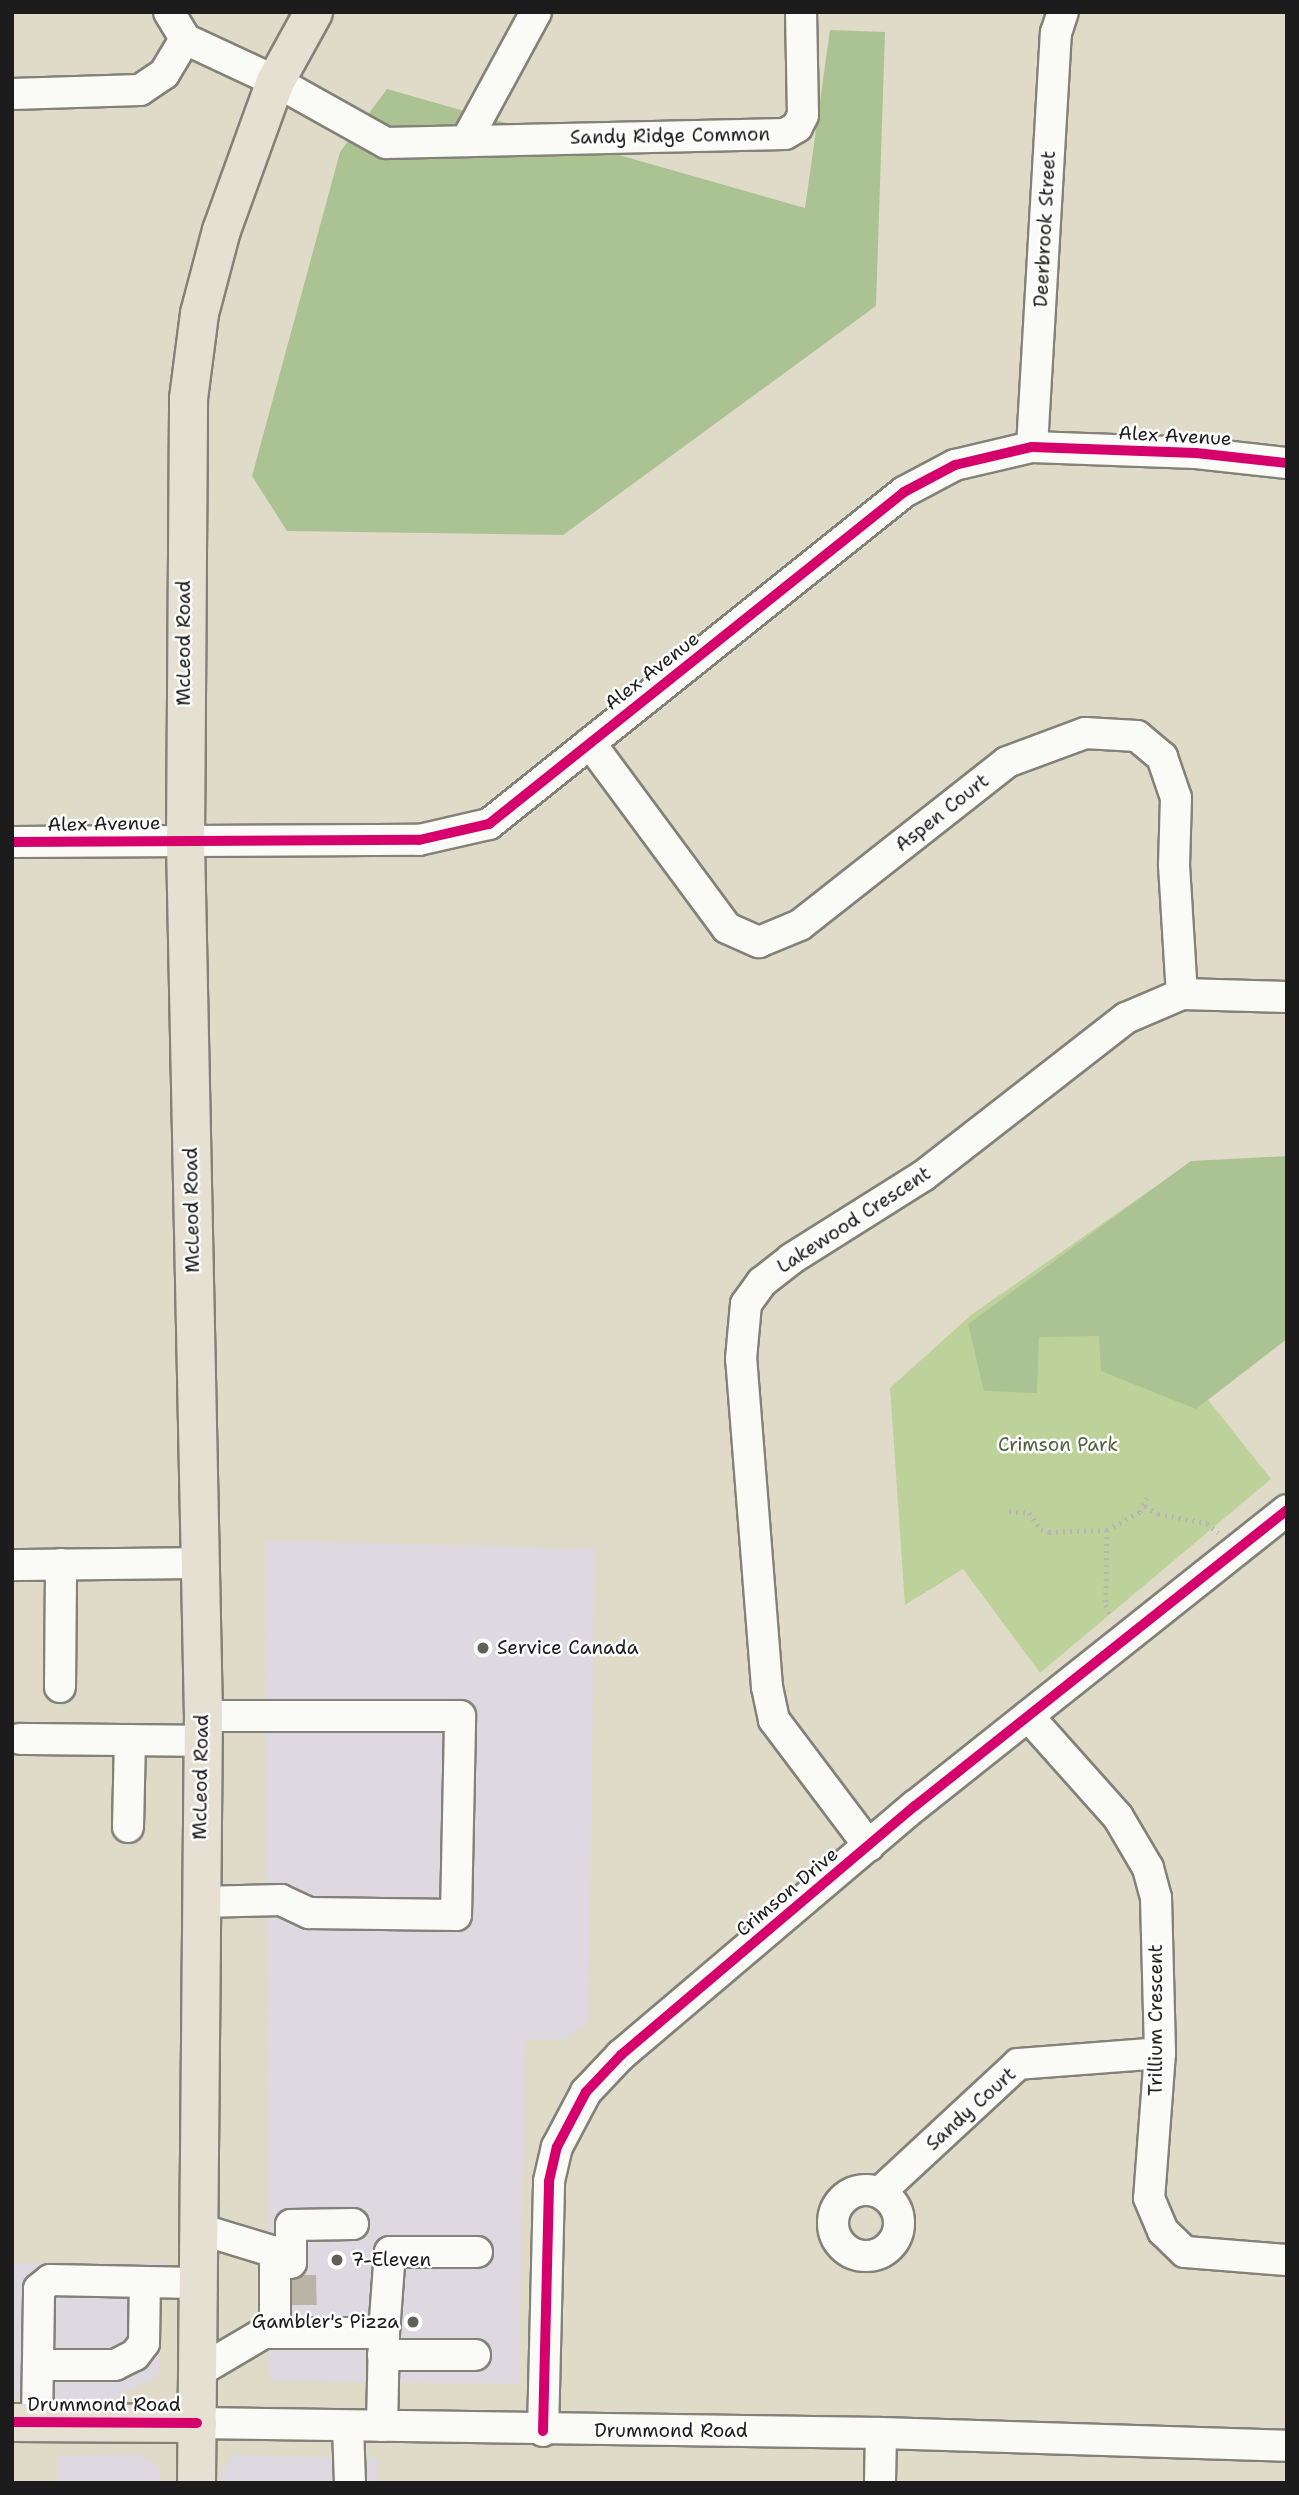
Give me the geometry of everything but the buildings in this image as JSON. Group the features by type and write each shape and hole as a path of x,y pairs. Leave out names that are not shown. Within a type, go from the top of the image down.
{"main road":[{"name":"McLeod Road","path":"196,2483 202,1729 185,840 188,398 199,313 221,230 275,82 313,12"},
{"name":"Drummond Road","path":"25,2422 197,2423"}],"street":[{"path":"169,12 185,39 275,82"},
{"path":"467,141 536,12"},
{"name":"Sandy Ridge Common","path":"275,82 386,143 785,134 797,127 803,115 801,12"},
{"name":"Deerbrook Street","path":"1032,447 1056,33 1063,12"},
{"path":"12,94 140,90 164,74 185,39"},
{"name":"Alex Avenue","path":"12,842 419,840 489,824 904,492 955,465 1032,447 1196,453 1287,463"},
{"name":"Aspen Court","path":"590,743 727,928 759,942 800,925 1007,762 1084,733 1137,737 1162,757 1176,798 1174,865 1182,995"},
{"name":"Lakewood Crescent","path":"869,1846 774,1720 767,1687 741,1359 746,1304 762,1282 791,1259 923,1176 1100,1035 1126,1018 1182,995 1287,998"},
{"name":"Crimson Drive","path":"543,2431 549,2181 557,2147 586,2092 621,2055 869,1846 1233,1550 1287,1510"},
{"path":"12,1565 200,1563"},
{"path":"60,1687 61,1564"},
{"path":"20,1739 130,1740 202,1729 460,1716 456,1915 309,1913 281,1900 200,1902"},
{"name":"Trillium Crescent","path":"1028,1716 1118,1817 1148,1868 1156,1898 1160,2053 1149,2197 1163,2231 1185,2252 1287,2260"},
{"path":"128,1828 130,1740"},
{"name":"Sandy Court","path":"880,2192 1018,2064 1160,2053"},
{"path":"293,2327 289,2267 290,2225 353,2224"},
{"path":"196,2228 275,2252 289,2267"},
{"path":"382,2426 390,2252 477,2252"},
{"path":"25,2422 38,2365 39,2289 50,2280 196,2283"},
{"path":"38,2365 115,2365 135,2355 144,2343 145,2282"},
{"path":"197,2373 264,2333 293,2327 384,2344 475,2355"},
{"name":"Drummond Road","path":"197,2423 543,2431 881,2432 1287,2446"},
{"path":"348,2426 350,2483"},
{"path":"880,2483 881,2432"}],"path":[{"path":"1009,1511 1029,1513 1041,1530 1049,1532 1107,1530 1121,1526 1145,1506 1147,1497"},
{"path":"1145,1506 1158,1514 1207,1523 1233,1550"},
{"path":"1107,1530 1106,1605 1120,1642"}],"shaded area":[{"path":"265,1540 595,1549 588,2022 565,2040 525,2040 519,2384 269,2380"},
{"path":"12,2263 163,2263 159,2376 107,2401 12,2400"},
{"path":"141,2454 159,2468 159,2483 57,2483 57,2456"},
{"path":"234,2455 377,2458 377,2483 221,2483 221,2472"}],"green space":[{"path":"830,30 885,32 876,306 563,535 287,531 252,476 340,152 387,89 805,208"},
{"path":"1287,1156 1287,1339 1196,1409 1101,1371 1099,1336 1039,1337 1037,1393 984,1391 968,1324 1191,1161"},
{"name":"Crimson Park","path":"1192,1161 1206,1397 1271,1479 1040,1673 963,1569 905,1605 890,1388 971,1315"}],"tunnel":[{"path":"301,2275 302,2315"}],"cycle path":[{"path":"12,842 419,840 489,824 904,492 955,465 1032,447 1196,453 1287,463"},
{"path":"543,2431 549,2181 557,2147 586,2092 621,2055 915,1806 1287,1510"},
{"path":"12,2422 197,2423"}],"place":[{"name":"Service Canada","path":"483,1648"},
{"name":"7-Eleven","path":"337,2260"},
{"name":"Gambler's Pizza","path":"413,2322"}]}
